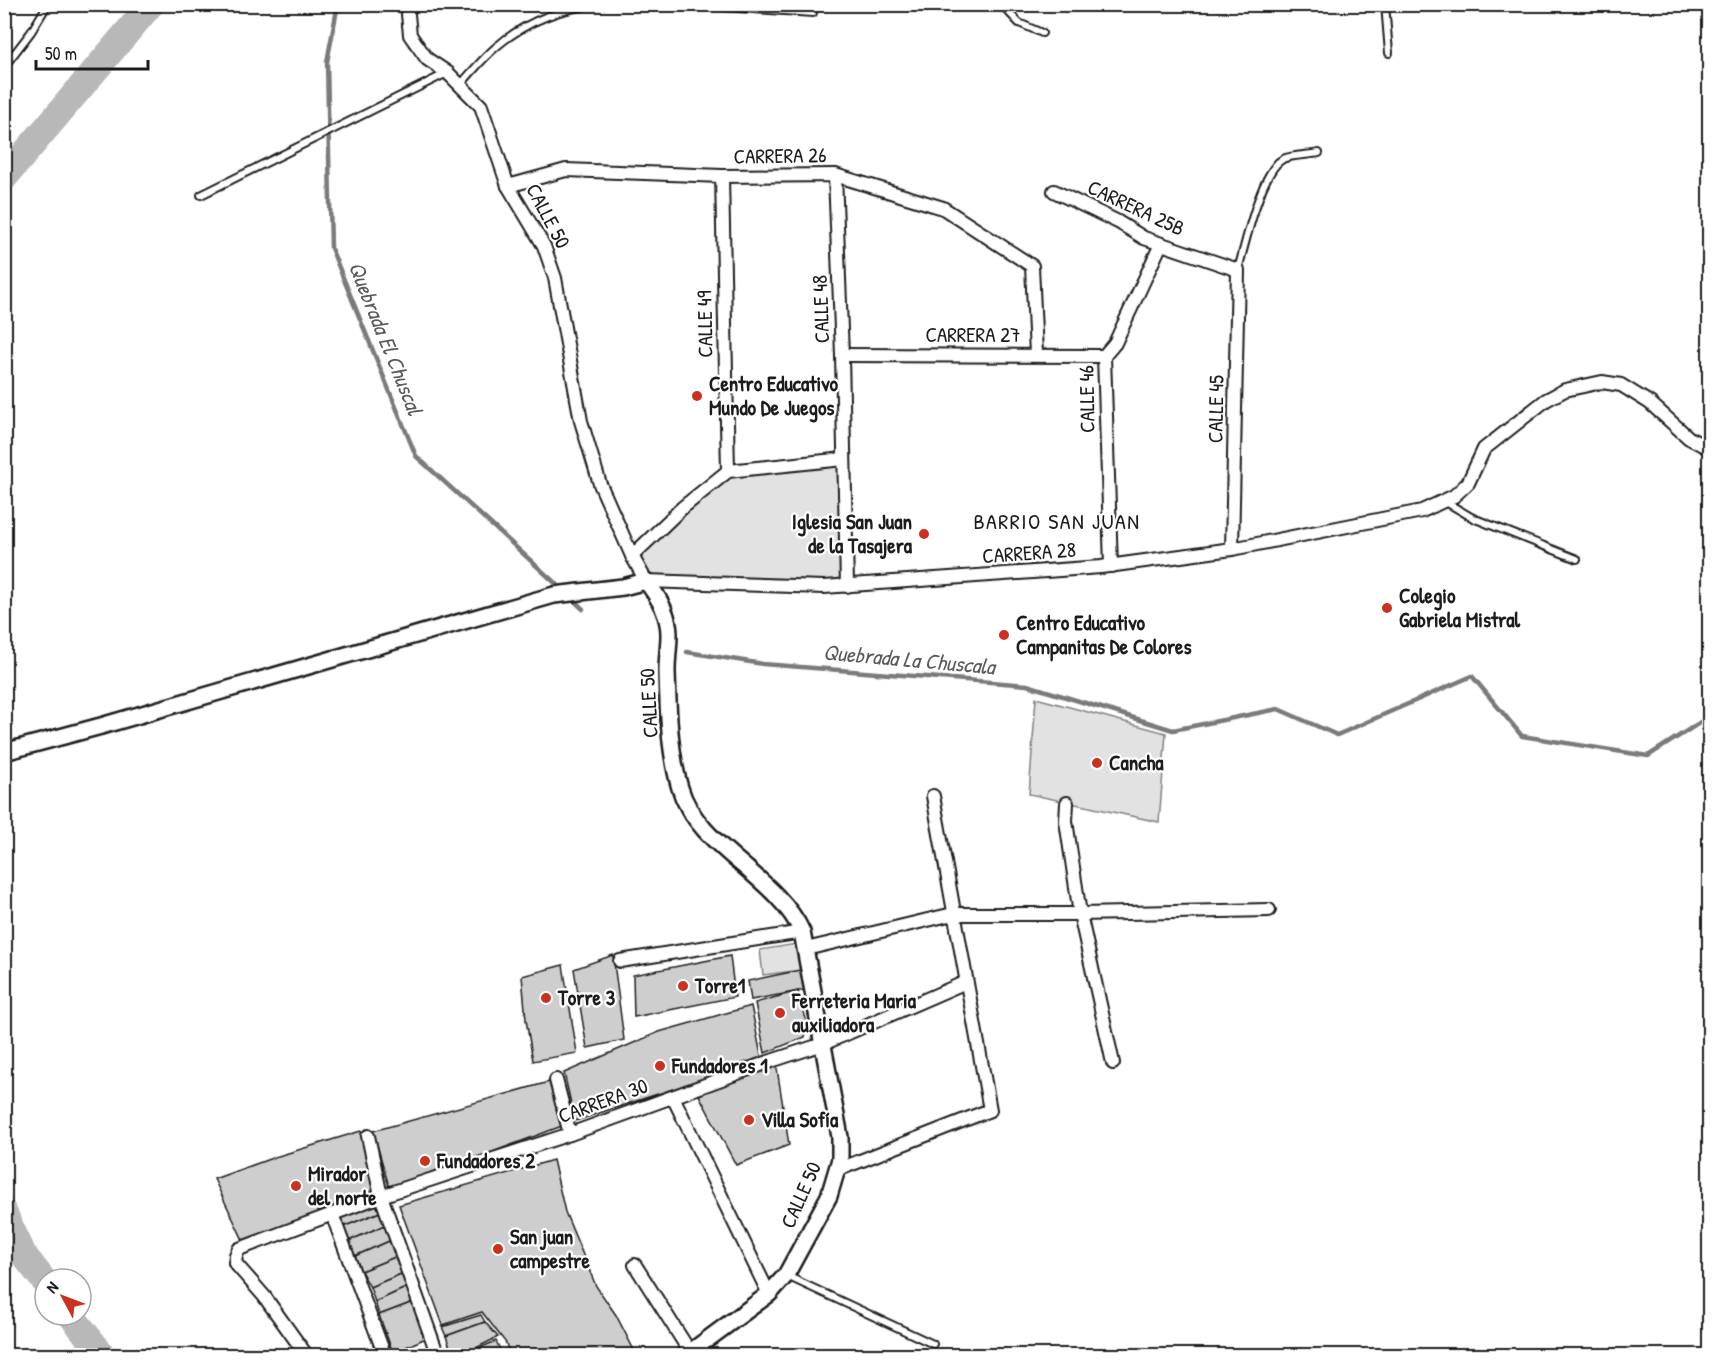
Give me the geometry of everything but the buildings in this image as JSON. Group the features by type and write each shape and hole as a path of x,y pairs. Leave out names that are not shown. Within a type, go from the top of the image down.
{"street":[{"name":"CALLE 50","path":"407,4 410,35 427,59 447,73 482,106 508,186 544,246 555,278 581,421 600,484 632,556 646,581 659,597 669,632 668,670 672,744 680,788 688,808 707,832 773,892 797,920 806,949 840,1137 840,1159 837,1170 829,1196 786,1275 769,1294 688,1354"},
{"name":"CARRERA 26","path":"508,186 566,170 722,176 835,175 943,208 1032,266 1036,354"},
{"name":"CALLE 48","path":"835,175 847,586"},
{"name":"CALLE 49","path":"722,176 728,471"},
{"name":"CARRERA 25B","path":"1054,190 1118,222 1144,238 1238,270"},
{"name":"CALLE 46","path":"1112,566 1104,356 1115,343 1161,244"},
{"name":"CALLE 45","path":"1232,549 1238,270"},
{"name":"CARRERA 27","path":"842,355 1104,356"},
{"name":"CARRERA 28","path":"646,581 824,587 1112,566 1232,549 1422,511 1454,496 1468,483 1484,449 1546,400 1565,390 1602,381 1621,385 1650,403 1689,438 1710,449"},
{"path":"632,556 682,508 728,471 844,459"},
{"path":"4,752 554,595 623,587 646,581"},
{"path":"837,1170 990,1110 933,796"},
{"path":"1067,803 1066,821 1080,914 1113,1063"},
{"path":"806,949 953,914 1269,910"},
{"path":"621,961 802,932"},
{"name":"CARRERA 30","path":"307,1356 264,1296 235,1263 239,1249 381,1196 570,1134 823,1044 966,982"},
{"path":"555,1080 570,1134"},
{"path":"673,1097 769,1294"},
{"path":"368,1136 381,1196 438,1356"},
{"path":"332,1214 385,1356"},
{"path":"636,1265 688,1354"}],"lane":[{"path":"4,68 31,32 48,4"},
{"path":"460,85 496,47 532,21 581,6 603,4"},
{"path":"679,4 813,13"},
{"path":"1001,4 1019,22 1042,33"},
{"path":"1385,4 1389,53"},
{"path":"201,195 447,73"},
{"path":"1238,270 1270,171 1283,158 1320,153"},
{"path":"1444,501 1473,518 1578,559"},
{"path":"786,1275 933,1344"}],"shaded area":[{"path":"843,461 846,586 654,588 638,565 639,550 728,473"},
{"name":"Cancha","path":"1036,698 1166,733 1159,822 1029,794"},
{"path":"796,944 801,970 763,975 760,950"}],"waterway":[{"path":"4,178 151,4"},
{"name":"Quebrada El Chuscal","path":"338,4 327,62 331,248 416,456 564,591"},
{"name":"Quebrada El Chuscal","path":"570,597 583,609"},
{"name":"Quebrada La Chuscala","path":"687,652 763,664 1027,685 1173,730 1278,709 1337,735 1472,676 1522,736 1648,756 1710,716"},
{"path":"4,1213 23,1254 33,1267"},
{"path":"80,1327 103,1356"}],"place":[{"name":"Centro Educativo Mundo De Juegos","path":"697,396"},
{"name":"Iglesia San Juan de la Tasajera","path":"924,534"},
{"name":"Colegio Gabriela Mistral","path":"1387,608"},
{"name":"Centro Educativo Campanitas De Colores","path":"1004,635"},
{"name":"Cancha","path":"1097,763"},
{"name":"Torre1","path":"683,986"},
{"name":"Torre 3","path":"546,998"},
{"name":"Ferreteria Maria auxiliadora","path":"780,1013"},
{"name":"Fundadores 1","path":"660,1066"},
{"name":"Villa Sofía","path":"749,1120"},
{"name":"Fundadores 2","path":"425,1161"},
{"name":"Mirador del norte","path":"296,1186"},
{"name":"San juan campestre","path":"498,1249"}],"district":[{"name":"BARRIO SAN JUAN","path":"1057,521"}]}
